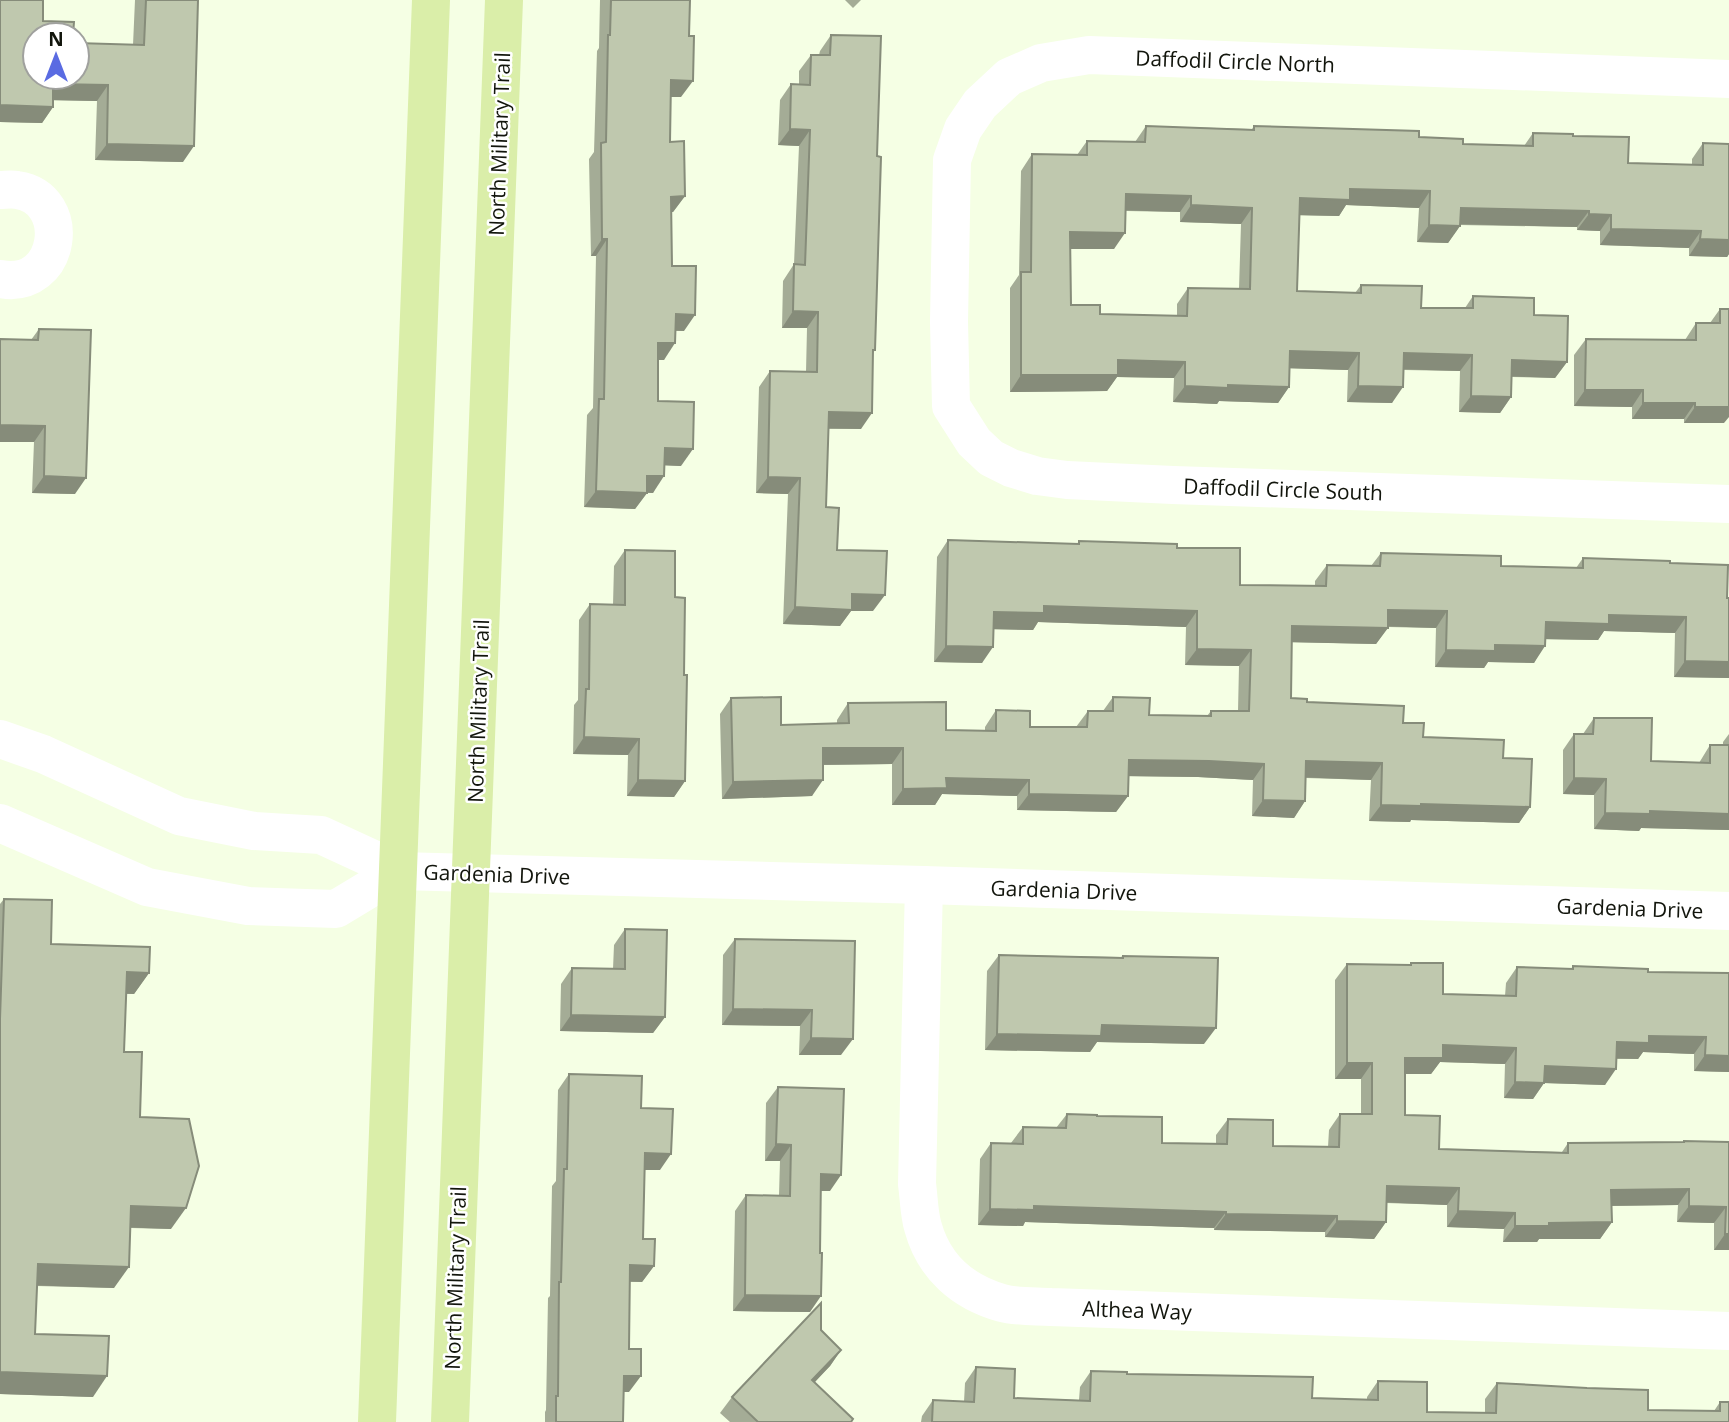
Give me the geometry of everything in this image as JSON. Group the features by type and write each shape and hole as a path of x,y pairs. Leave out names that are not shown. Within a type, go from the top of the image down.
{"main road":[{"path":"377,1422 431,0"},
{"name":"North Military Trail","path":"450,1422 504,0"}],"street":[{"name":"Daffodil Circle North","path":"949,322 952,160 963,129 980,104 1009,76 1041,63 1089,55 1729,79"},
{"path":"0,190 18,190 34,196 48,210 55,230 52,251 41,268 26,278 9,281 0,279"},
{"name":"Daffodil Circle South","path":"949,322 951,406 974,442 992,458 1011,468 1037,476 1160,485 1729,505"},
{"name":"Gardenia Drive","path":"0,739 44,754 178,816 254,831 321,835 398,871 1729,911"},
{"name":"Gardenia Drive","path":"0,823 147,887 248,906 336,909 398,871"},
{"name":"Althea Way","path":"924,885 917,1184 923,1228 937,1259 952,1277 972,1293 1004,1304 1051,1307 1729,1331"}],"building":[{"path":"0,0 43,0 43,21 21,21 21,91 53,91 53,107 0,105"},
{"path":"146,0 198,0 194,146 107,144 108,85 91,85 91,43 144,45"},
{"path":"611,0 690,0 689,36 694,36 693,81 671,80 670,142 684,141 685,196 671,197 672,266 696,266 695,315 676,314 675,343 658,343 658,401 694,402 693,449 665,448 664,476 647,476 647,493 596,491 599,399 604,399 607,239 602,239 601,143 606,142"},
{"path":"831,35 881,36 877,156 881,157 872,413 829,412 826,507 839,508 837,550 887,551 885,595 852,594 852,610 795,607 800,478 768,477 770,371 817,372 818,312 793,311 794,264 805,265 810,130 790,129 791,84 810,85 811,55 830,55"},
{"path":"1146,126 1419,131 1419,137 1463,139 1463,144 1533,146 1533,133 1573,134 1629,137 1628,163 1703,165 1703,143 1729,144 1729,240 1700,239 1701,231 1611,229 1611,215 1589,214 1589,211 1461,208 1460,226 1429,225 1430,191 1350,189 1350,200 1300,198 1297,291 1361,293 1361,285 1422,286 1421,308 1473,308 1473,296 1534,298 1534,315 1568,316 1567,362 1512,360 1511,397 1471,396 1472,355 1404,353 1403,387 1358,386 1359,353 1290,351 1289,387 1185,386 1185,362 1118,360 1118,375 1021,375 1021,272 1031,272 1032,154 1087,155 1087,141 1145,142","holes":["1126,194 1191,196 1191,205 1252,208 1250,289 1188,288 1187,316 1100,314 1100,305 1071,305 1070,232 1125,233"]},
{"path":"1720,309 1729,309 1729,407 1695,407 1695,403 1643,403 1643,390 1585,390 1586,339 1696,340 1696,323 1720,323"},
{"path":"39,329 91,330 86,478 44,476 45,426 0,425 0,339 38,340"},
{"path":"948,540 1079,544 1079,541 1177,544 1177,548 1240,548 1240,585 1326,586 1327,565 1380,566 1381,553 1501,556 1501,566 1583,568 1583,558 1728,565 1729,662 1685,661 1686,617 1609,615 1609,624 1546,622 1545,646 1495,645 1495,651 1446,650 1447,611 1388,610 1388,628 1292,626 1291,698 1307,699 1307,702 1404,706 1403,723 1424,723 1423,737 1504,740 1503,758 1532,759 1530,807 1381,805 1382,763 1306,761 1305,801 1263,800 1264,764 1209,761 1129,760 1128,796 1029,794 1029,780 946,778 947,788 903,789 903,748 823,748 823,780 733,782 731,698 781,697 781,725 849,723 848,703 946,702 946,730 996,731 996,710 1030,711 1030,727 1087,727 1088,711 1113,711 1113,697 1150,698 1149,715 1211,716 1211,711 1249,711 1251,650 1197,649 1197,611 1044,606 1044,613 994,612 993,647 946,646"},
{"path":"625,550 675,551 675,597 685,598 685,781 638,780 639,739 584,737 586,689 589,689 590,604 625,605"},
{"path":"1594,718 1652,718 1651,761 1710,763 1710,745 1729,745 1729,814 1650,811 1650,814 1605,813 1606,779 1574,778 1574,734 1593,734"},
{"path":"4,899 52,900 51,944 150,947 149,973 127,972 124,1052 142,1052 140,1117 189,1119 199,1166 186,1208 131,1206 129,1267 38,1264 35,1334 109,1336 107,1376 0,1372 0,1019"},
{"path":"625,929 667,930 665,1017 571,1015 572,968 625,969"},
{"path":"735,939 855,941 853,1039 811,1038 812,1010 733,1009"},
{"path":"999,955 1218,958 1216,1028 1102,1025 1101,1036 997,1034"},
{"path":"1443,963 1443,994 1516,996 1517,967 1573,969 1573,966 1648,969 1648,972 1729,973 1729,1056 1705,1055 1706,1037 1649,1036 1649,1043 1617,1042 1616,1069 1545,1066 1544,1083 1515,1082 1516,1048 1443,1045 1443,1058 1405,1058 1405,1115 1440,1116 1439,1149 1568,1153 1568,1143 1729,1142 1729,1234 1725,1234 1726,1207 1689,1206 1689,1189 1611,1190 1612,1222 1549,1223 1549,1226 1515,1226 1515,1213 1458,1211 1459,1188 1387,1186 1386,1222 1337,1221 1337,1216 1226,1212 1034,1206 1034,1210 990,1209 991,1143 1023,1144 1023,1127 1066,1128 1067,1114 1162,1117 1162,1143 1227,1144 1228,1119 1273,1120 1273,1146 1339,1147 1340,1114 1372,1114 1372,1063 1347,1063 1347,964"},
{"path":"569,1074 642,1076 641,1108 673,1109 671,1154 645,1153 643,1239 655,1239 654,1266 630,1265 629,1349 641,1349 641,1376 624,1376 623,1422 556,1422 559,1282 564,1169 567,1169"},
{"path":"778,1087 844,1089 841,1175 821,1174 821,1296 745,1295 746,1195 790,1196 791,1145 776,1144"},
{"path":"821,1303 821,1330 841,1350 812,1380 853,1419 851,1422 758,1422 732,1397"},
{"path":"976,1367 1015,1369 1014,1398 1090,1401 1091,1371 1313,1377 1312,1398 1378,1400 1378,1381 1427,1382 1427,1412 1496,1413 1497,1383 1648,1390 1648,1410 1720,1411 1720,1402 1729,1402 1729,1422 932,1422 933,1400 974,1402"}]}
